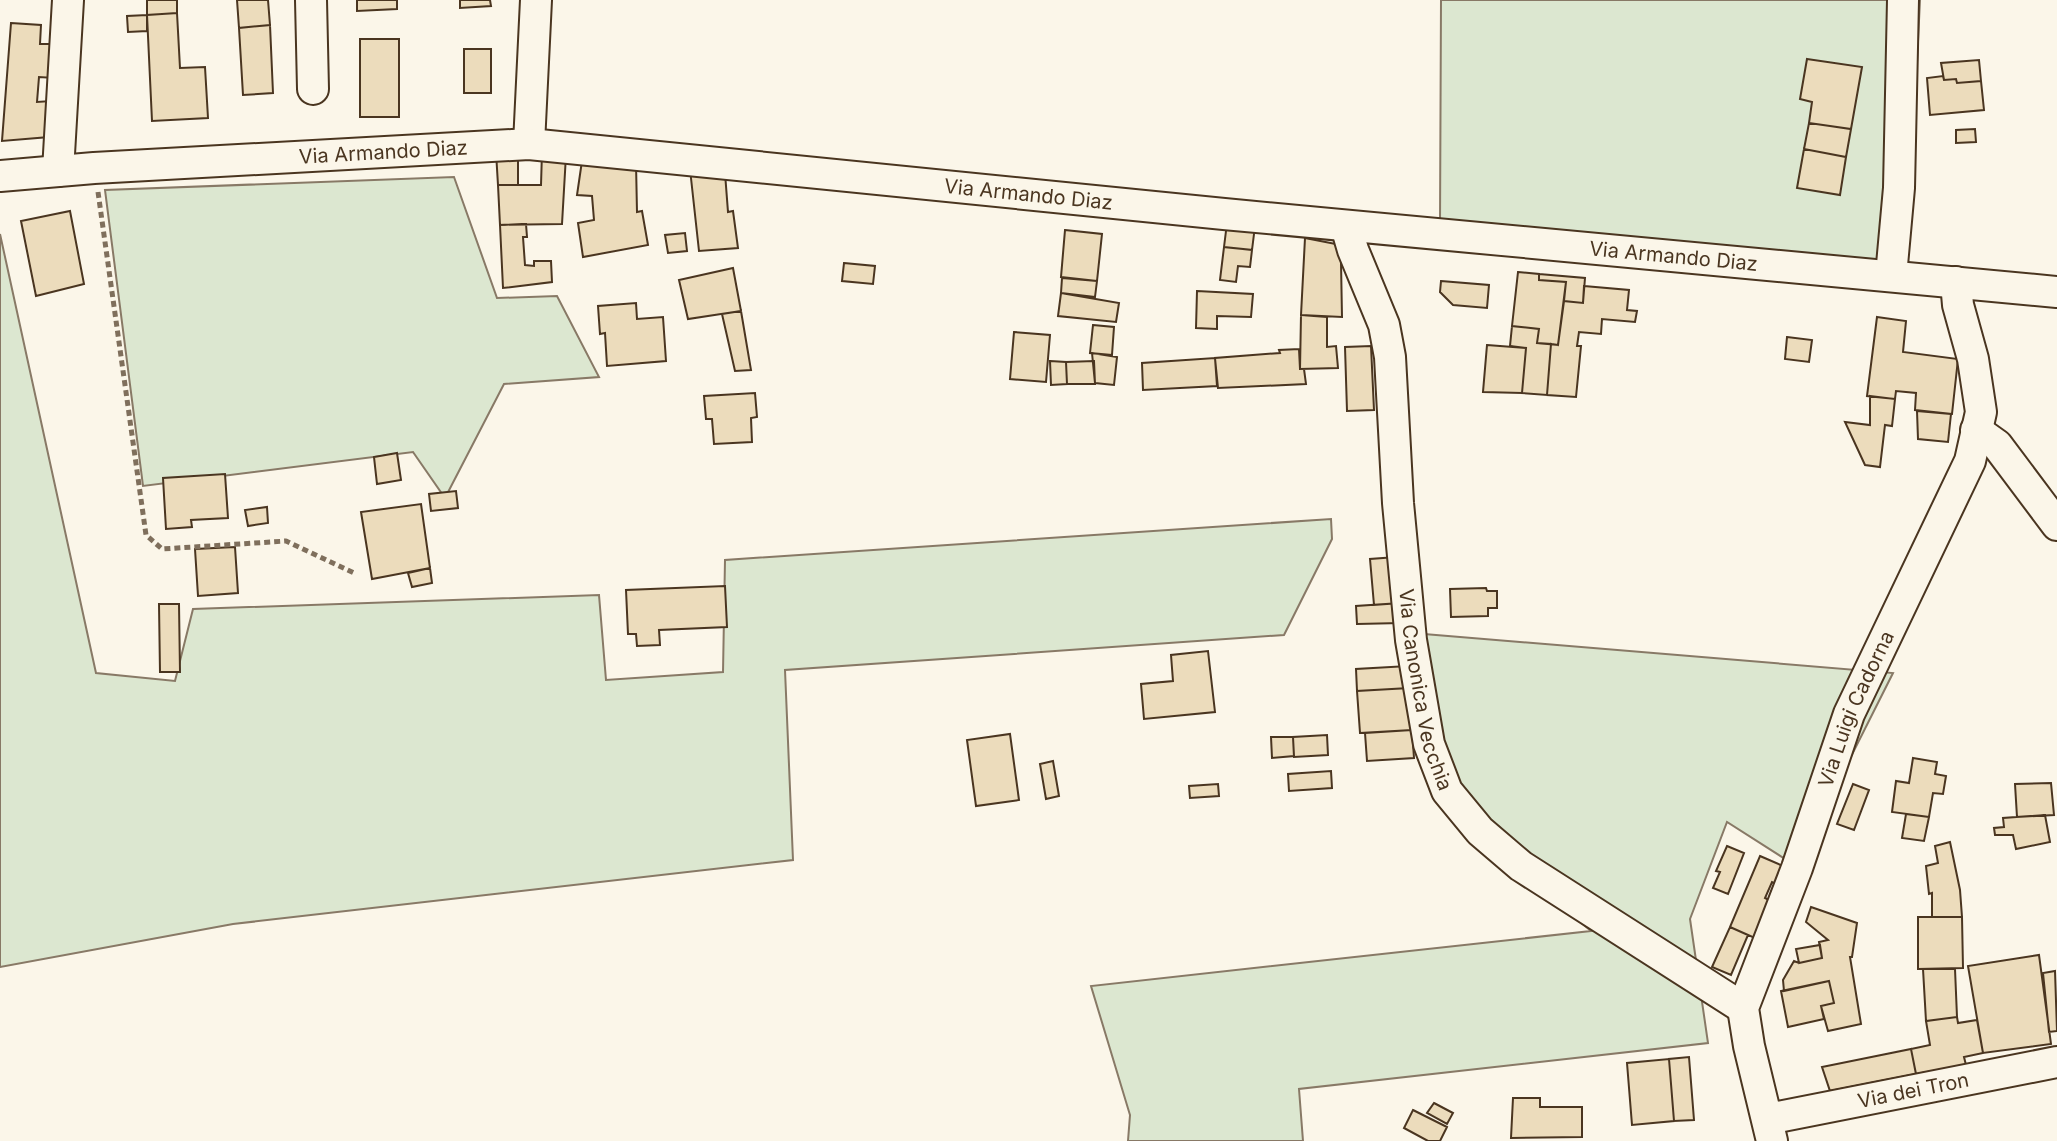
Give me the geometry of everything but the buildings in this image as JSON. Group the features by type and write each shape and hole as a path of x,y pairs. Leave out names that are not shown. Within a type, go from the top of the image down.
{"street":[{"path":"58,171 68,0"},
{"path":"311,0 313,89"},
{"path":"529,144 536,0"},
{"path":"1891,276 1899,188 1903,0"},
{"name":"Via Armando Diaz","path":"0,176 529,144 1346,226 2057,292"},
{"name":"Via Canonica Vecchia","path":"1346,226 1384,325 1390,357 1398,503 1411,640 1429,744 1447,791 1480,831 1521,866 1743,1008"},
{"name":"Via Luigi Cadorna","path":"1743,1008 1797,868 1849,714 1970,461 1981,412 1956,282"},
{"path":"1976,430 1997,445 2057,525"},
{"path":"1743,1008 1764,1133"},
{"name":"Via dei Tron","path":"1764,1133 2057,1062"}],"path":[{"path":"94,168 146,535 162,549 286,541 354,573"}],"green space":[{"path":"1441,0 1920,0 1907,268 1440,224"},
{"path":"454,177 497,298 557,296 599,377 504,384 445,498 413,452 143,486 105,190"},
{"path":"0,234 96,673 175,681 193,609 599,595 606,680 723,672 725,560 1331,519 1332,539 1284,635 785,670 793,860 233,924 0,967"},
{"path":"1424,634 1893,673 1796,866 1727,822 1690,919 1708,1043 1299,1089 1303,1141 1128,1141 1130,1115 1091,986 1591,931 1441,806"}]}
